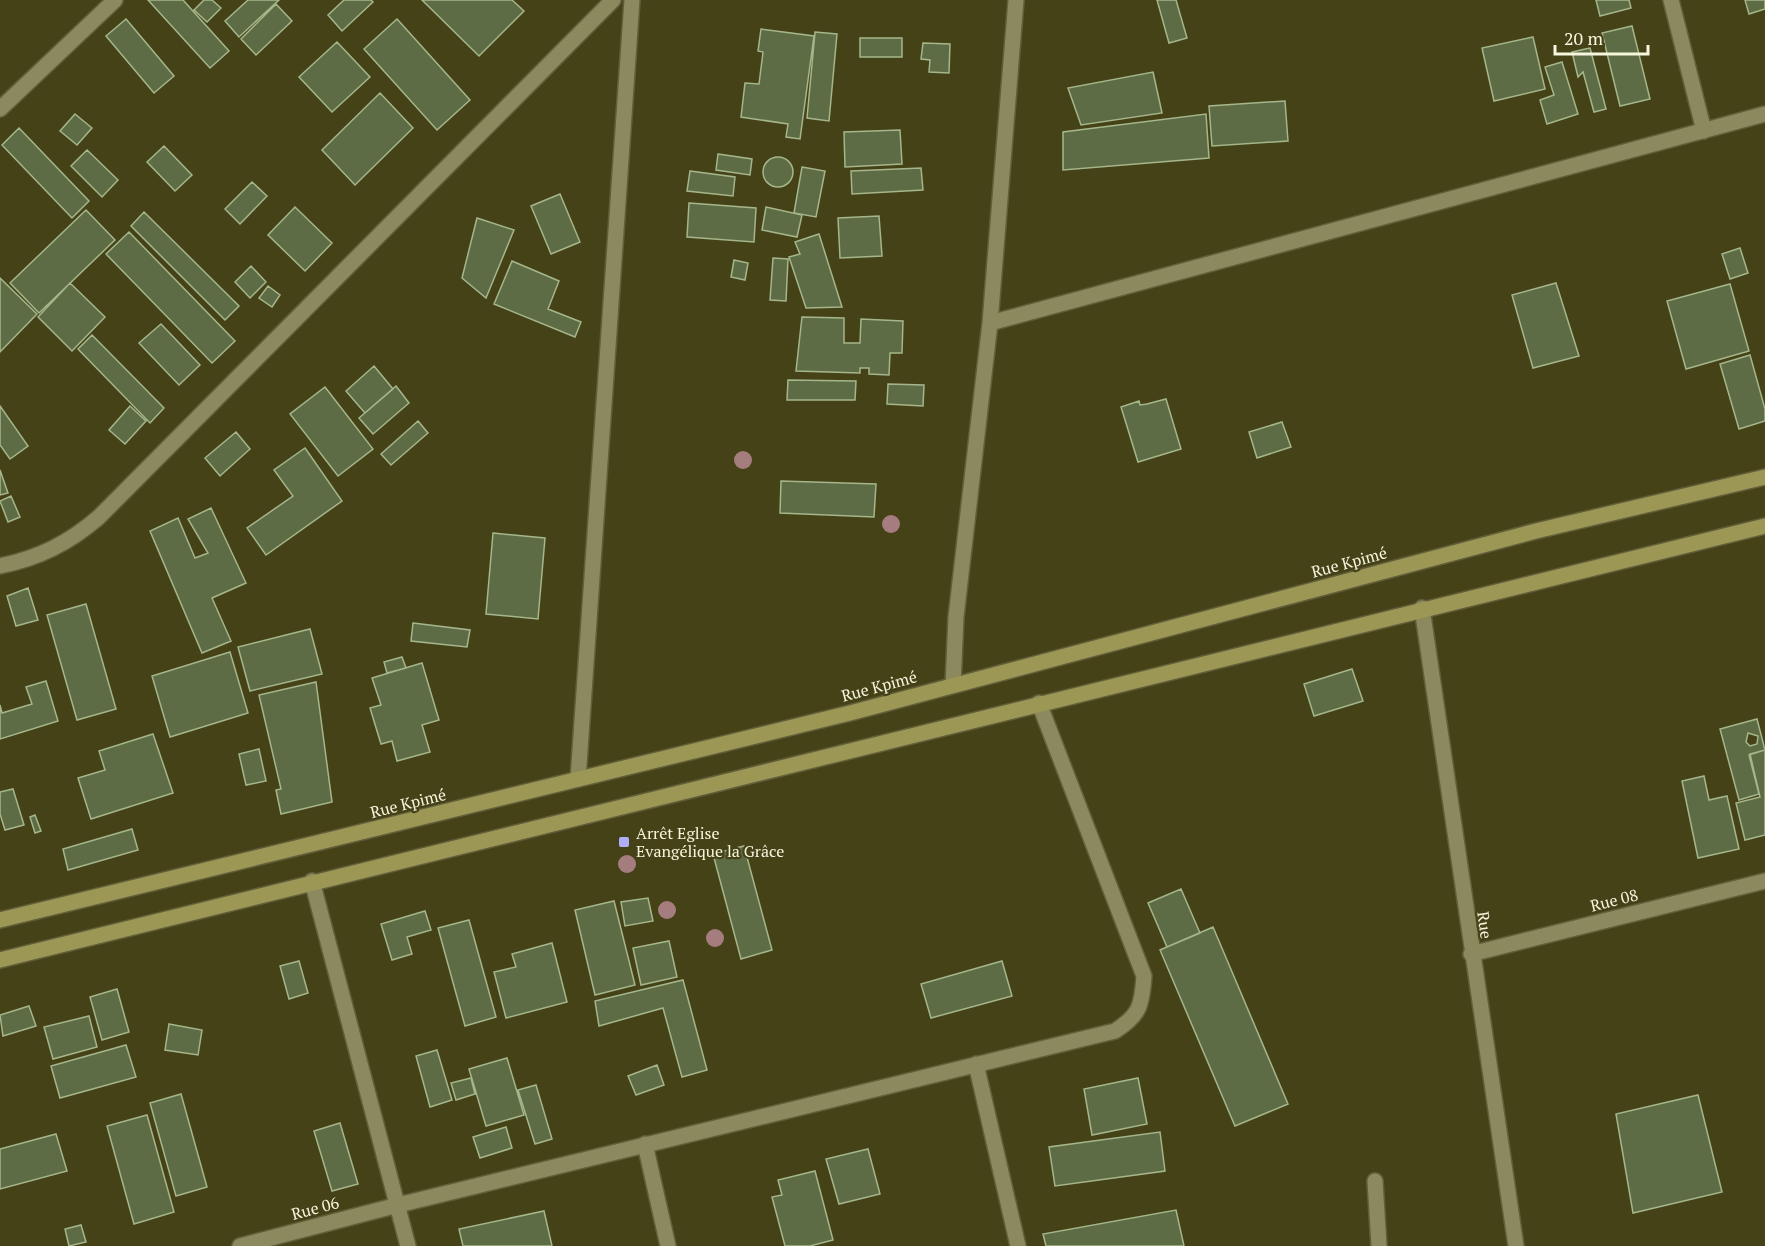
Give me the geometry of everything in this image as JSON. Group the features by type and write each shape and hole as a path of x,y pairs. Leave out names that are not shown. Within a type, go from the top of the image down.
{"main road":[{"name":"Rue Kpimé","path":"0,920 953,686 1536,531 1765,477"},
{"path":"0,960 312,881 1765,526"}],"street":[{"path":"0,109 115,0"},
{"path":"0,566 52,551 75,537 99,517 613,0"},
{"path":"578,779 632,0"},
{"path":"953,686 956,616 990,323 1016,0"},
{"path":"1671,0 1704,131"},
{"path":"990,323 1765,114"},
{"name":"Rue","path":"1422,609 1471,954 1516,1246"},
{"name":"Rue 06","path":"240,1246 645,1144 1115,1031 1138,1013 1143,996 1143,976 1039,703"},
{"path":"312,881 408,1246"},
{"name":"Rue 08","path":"1471,954 1765,881"},
{"path":"976,1064 1018,1246"},
{"path":"645,1144 668,1246"},
{"path":"1375,1181 1379,1246"}],"building":[{"path":"148,0 183,0 229,51 210,68"},
{"path":"204,0 212,0 221,8 207,22 194,10"},
{"path":"248,0 279,0 239,37 225,21"},
{"path":"344,0 371,0 373,2 342,31 328,15"},
{"path":"422,0 512,0 524,11 479,56"},
{"path":"1157,0 1176,0 1187,38 1169,43"},
{"path":"1596,0 1629,0 1631,8 1600,16"},
{"path":"1745,0 1765,0 1765,9 1749,14"},
{"path":"276,4 292,21 256,55 241,39"},
{"path":"126,19 174,76 154,93 106,36"},
{"path":"397,19 470,100 437,130 364,49"},
{"path":"1632,26 1650,99 1620,106 1602,33"},
{"path":"761,29 814,36 800,139 786,137 788,124 741,117 745,83 759,84 763,52 758,51"},
{"path":"815,32 837,34 829,121 807,118"},
{"path":"1533,37 1545,89 1494,101 1482,48"},
{"path":"860,38 902,38 902,57 860,57"},
{"path":"337,42 370,77 332,112 299,77"},
{"path":"923,43 950,44 949,73 929,72 930,60 921,59"},
{"path":"1590,48 1606,109 1594,112 1583,72 1578,77 1572,52"},
{"path":"1562,62 1578,114 1547,124 1540,100 1554,95 1545,67"},
{"path":"1153,72 1162,113 1081,125 1068,88"},
{"path":"380,93 413,128 355,185 322,150"},
{"path":"1285,101 1288,141 1212,146 1209,106"},
{"path":"75,114 92,128 77,145 60,131"},
{"path":"1206,114 1209,158 1063,170 1063,132"},
{"path":"19,128 89,201 72,218 2,145"},
{"path":"900,130 902,164 845,167 844,132"},
{"path":"164,146 192,175 175,191 147,162"},
{"path":"87,150 118,180 102,197 71,166"},
{"path":"718,154 752,159 750,175 716,170"},
{"path":"778,157 784,158 792,166 792,178 784,186 778,187 772,186 764,178 763,172 764,166 772,158"},
{"path":"802,167 825,171 816,217 794,213"},
{"path":"921,168 923,190 852,194 851,171"},
{"path":"690,171 735,177 733,196 687,191"},
{"path":"252,182 267,196 240,224 225,209"},
{"path":"560,194 580,242 551,254 531,206"},
{"path":"689,203 756,208 754,242 687,237"},
{"path":"295,207 332,243 305,271 268,235"},
{"path":"766,207 802,215 797,237 762,230"},
{"path":"86,210 115,240 39,313 10,283"},
{"path":"144,212 239,306 225,320 131,226"},
{"path":"879,216 882,256 840,258 838,218"},
{"path":"477,218 514,230 486,298 462,278"},
{"path":"129,232 235,341 212,363 106,254"},
{"path":"819,234 842,307 806,308 789,257 800,254 795,242"},
{"path":"1740,248 1748,273 1730,279 1722,254"},
{"path":"773,258 788,259 786,301 770,300"},
{"path":"734,260 748,263 745,280 731,277"},
{"path":"512,261 559,281 548,309 581,322 575,337 494,304"},
{"path":"251,266 266,282 250,298 235,282"},
{"path":"0,278 37,314 0,352"},
{"path":"70,283 105,317 72,351 38,317"},
{"path":"1556,283 1579,356 1533,368 1512,295"},
{"path":"1730,284 1749,351 1686,369 1667,301"},
{"path":"268,286 280,295 272,307 259,298"},
{"path":"802,317 844,318 844,343 860,343 861,319 903,321 902,353 890,353 889,375 869,374 869,368 860,368 860,373 796,371"},
{"path":"161,324 200,365 179,385 139,343"},
{"path":"92,335 164,408 150,423 78,349"},
{"path":"1750,355 1765,409 1765,421 1739,429 1720,364"},
{"path":"374,366 393,389 365,413 346,391"},
{"path":"788,380 856,381 855,400 787,400"},
{"path":"888,384 924,385 923,406 887,404"},
{"path":"396,386 409,403 373,434 359,418"},
{"path":"325,387 373,449 338,476 290,414"},
{"path":"1166,399 1181,449 1138,462 1121,407 1139,401 1140,405"},
{"path":"0,406 28,446 10,459 0,445"},
{"path":"130,406 146,421 125,444 109,430"},
{"path":"418,421 428,433 391,465 381,454"},
{"path":"1282,422 1291,447 1257,458 1249,432"},
{"path":"236,432 250,449 220,476 205,458"},
{"path":"305,448 342,501 266,555 247,528 293,496 274,470"},
{"path":"0,470 8,493 0,495"},
{"path":"781,481 876,484 874,517 780,513"},
{"path":"11,496 20,517 8,522 0,501"},
{"path":"211,508 246,583 212,598 231,641 202,653 150,531 178,518 195,558 208,553 188,519"},
{"path":"493,533 545,538 538,619 486,614"},
{"path":"28,588 38,620 16,626 7,596"},
{"path":"86,604 116,709 77,720 47,615"},
{"path":"413,623 470,630 467,647 411,641"},
{"path":"310,629 322,674 250,691 238,647"},
{"path":"230,652 248,713 170,737 152,676"},
{"path":"402,657 406,668 387,673 384,662"},
{"path":"422,663 439,720 422,725 430,752 397,761 392,741 381,744 370,708 381,705 372,678"},
{"path":"1352,669 1363,701 1314,716 1304,684"},
{"path":"46,681 58,721 0,739 0,705 2,713 32,704 26,687"},
{"path":"316,682 332,802 281,814 276,790 281,789 259,695"},
{"path":"1757,719 1765,750 1749,755 1759,794 1739,800 1720,729","holes":["1748,733 1758,736 1757,744 1750,746 1746,742"]},
{"path":"153,734 173,793 91,819 78,778 105,770 99,751"},
{"path":"259,749 266,781 246,785 239,754"},
{"path":"1765,750 1765,835 1745,840 1736,803 1760,797 1750,754"},
{"path":"1704,776 1709,800 1727,796 1739,849 1698,858 1682,781"},
{"path":"13,789 24,825 5,830 0,814 0,792"},
{"path":"35,815 41,831 35,833 30,817"},
{"path":"132,829 138,850 68,870 63,849"},
{"path":"744,846 772,950 741,959 713,854"},
{"path":"1181,889 1200,933 1167,947 1148,903"},
{"path":"648,898 653,921 625,926 621,902"},
{"path":"614,901 635,985 595,995 575,910"},
{"path":"425,911 431,930 407,937 412,954 392,960 381,924"},
{"path":"469,920 496,1017 465,1026 438,928"},
{"path":"1213,927 1288,1104 1235,1126 1160,950"},
{"path":"669,941 677,977 641,985 633,948"},
{"path":"552,943 567,1002 506,1018 494,972 516,967 512,954"},
{"path":"299,961 308,993 289,999 280,966"},
{"path":"1002,961 1012,996 931,1018 921,984"},
{"path":"683,980 707,1070 682,1077 663,1008 599,1026 595,1001"},
{"path":"117,989 129,1032 102,1040 90,997"},
{"path":"29,1006 36,1026 3,1036 0,1015"},
{"path":"89,1016 97,1047 53,1059 44,1027"},
{"path":"169,1024 202,1030 198,1055 165,1050"},
{"path":"126,1045 136,1077 60,1098 51,1066"},
{"path":"437,1050 452,1100 430,1107 416,1056"},
{"path":"507,1058 524,1115 486,1126 469,1069"},
{"path":"657,1065 664,1085 636,1095 628,1076"},
{"path":"471,1078 475,1094 456,1100 451,1083"},
{"path":"1138,1078 1147,1124 1092,1135 1084,1089"},
{"path":"536,1085 552,1139 535,1144 518,1090"},
{"path":"181,1094 207,1187 176,1196 150,1103"},
{"path":"1698,1095 1722,1192 1633,1213 1616,1114"},
{"path":"147,1115 174,1212 134,1224 107,1126"},
{"path":"340,1123 358,1184 332,1191 314,1131"},
{"path":"506,1127 512,1148 480,1158 473,1137"},
{"path":"1160,1132 1165,1171 1055,1186 1049,1147"},
{"path":"56,1134 67,1171 0,1189 0,1149"},
{"path":"868,1149 880,1194 839,1204 826,1159"},
{"path":"815,1171 833,1240 810,1246 785,1246 772,1197 782,1195 778,1180"},
{"path":"1176,1210 1184,1246 1046,1246 1043,1234"},
{"path":"544,1211 552,1246 463,1246 459,1229"},
{"path":"81,1225 86,1242 69,1246 65,1229"}],"place":[{"name":"Arrêt Eglise Evangélique la Grâce","path":"624,842"}]}
